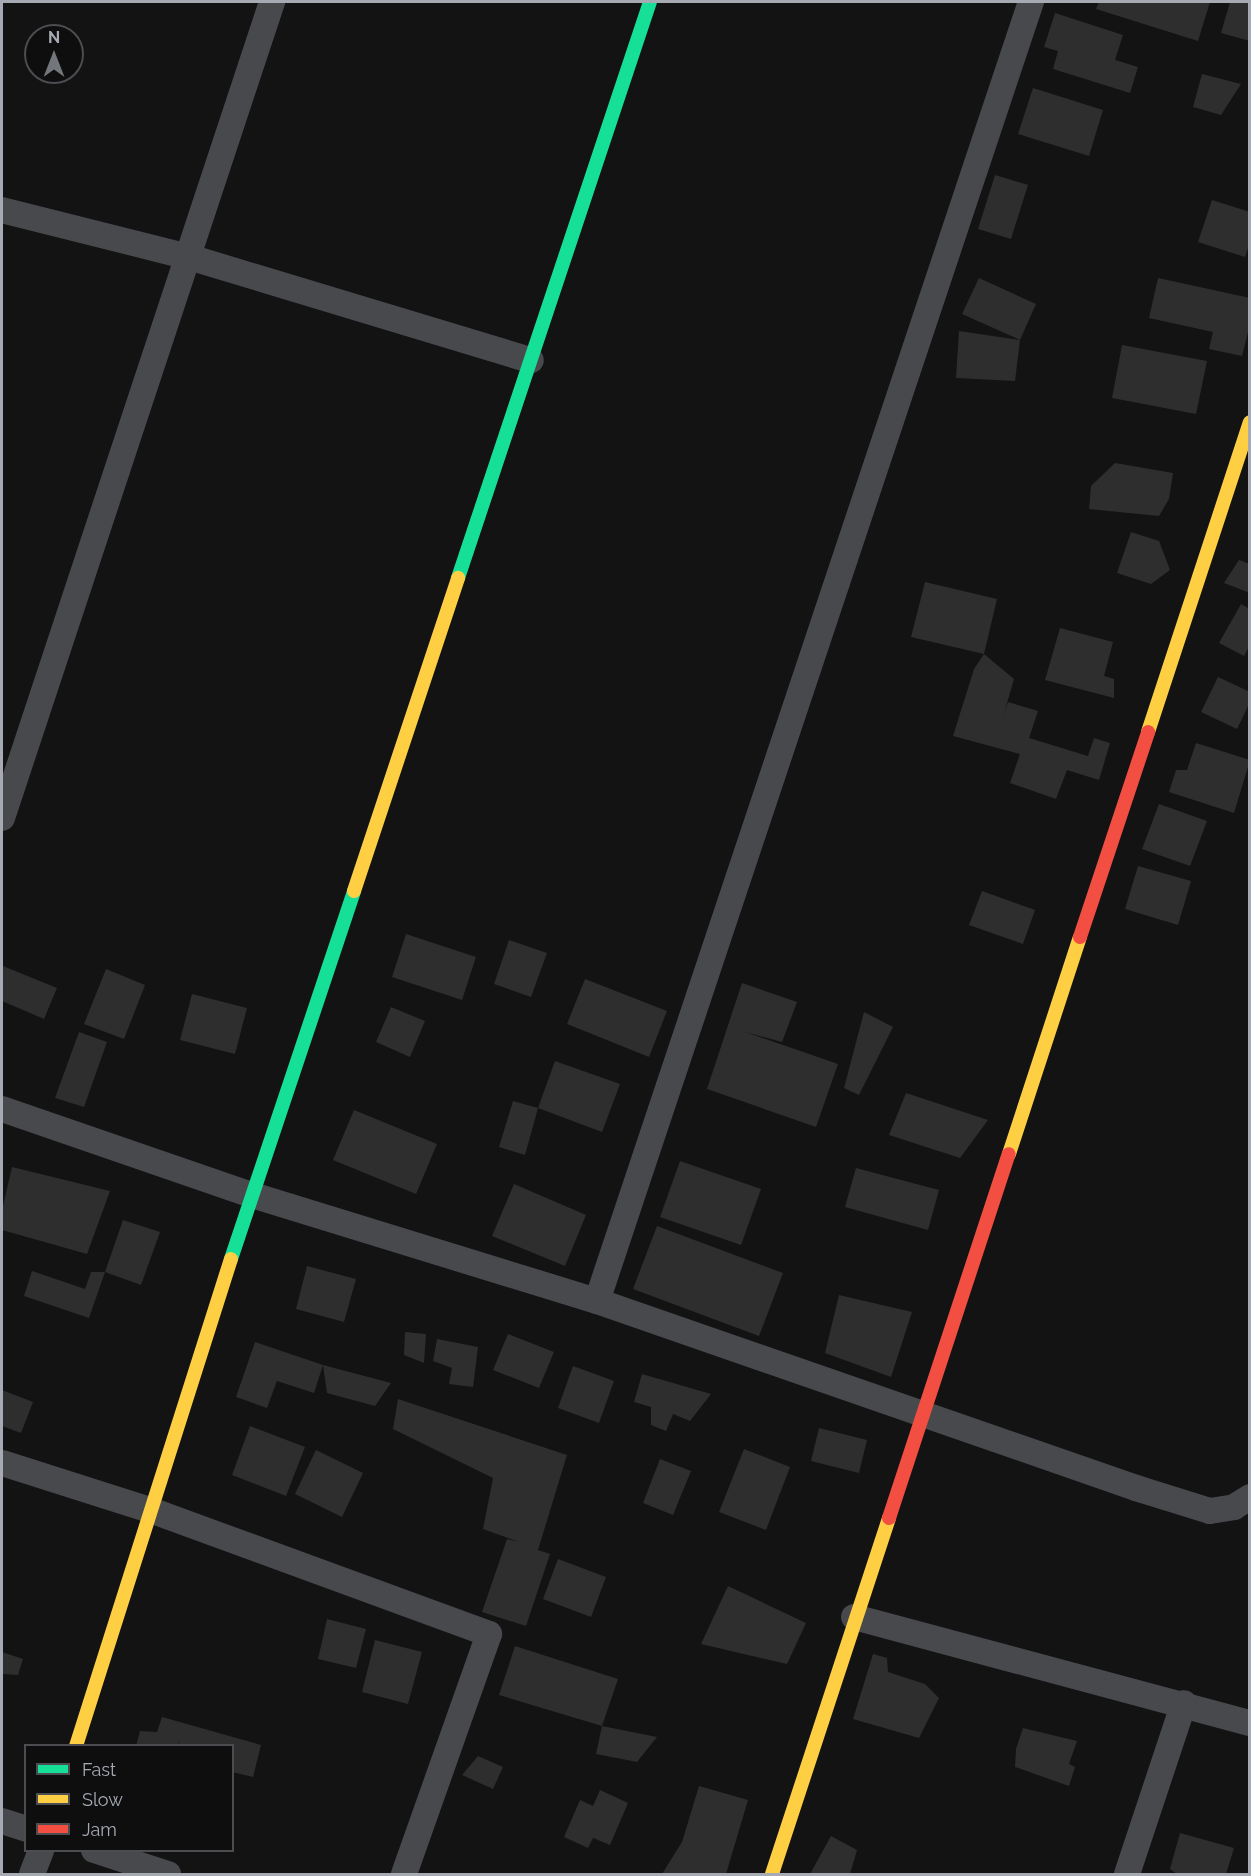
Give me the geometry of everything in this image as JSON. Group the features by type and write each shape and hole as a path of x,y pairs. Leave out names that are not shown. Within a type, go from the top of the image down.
{"street":[{"path":"2,818 272,2"},
{"path":"77,1744 153,1511 252,1195 650,2"},
{"path":"597,1301 1031,2"},
{"path":"2,210 189,257 531,360"},
{"path":"772,1875 854,1617 923,1417 1250,422"},
{"path":"2,1108 252,1195 597,1301 923,1417 1210,1511 1234,1507 1250,1497"},
{"path":"2,1463 153,1511 489,1634 404,1875"},
{"path":"854,1617 1184,1703 1250,1723"},
{"path":"1127,1875 1184,1703"},
{"path":"2,1821 24,1828"},
{"path":"32,1875 41,1852"},
{"path":"97,1852 168,1875"}],"building":[{"path":"1099,2 1210,2 1198,41 1096,9"},
{"path":"1230,2 1250,2 1250,41 1221,33"},
{"path":"1055,13 1123,35 1115,60 1138,67 1130,93 1053,69 1058,51 1044,47"},
{"path":"1202,74 1241,84 1221,115 1193,107"},
{"path":"1033,88 1103,110 1089,156 1018,134"},
{"path":"995,175 1028,185 1011,239 978,229"},
{"path":"1212,200 1250,212 1250,242 1245,257 1198,242"},
{"path":"979,278 1036,304 1020,340 962,314"},
{"path":"1158,278 1250,298 1250,324 1242,356 1209,349 1213,332 1149,318"},
{"path":"959,331 1020,340 1015,381 956,378"},
{"path":"1122,345 1207,361 1196,414 1112,398"},
{"path":"1115,463 1173,473 1169,499 1159,516 1089,509 1091,486"},
{"path":"1131,532 1159,541 1170,570 1151,584 1117,573"},
{"path":"1239,560 1250,564 1250,593 1224,583"},
{"path":"925,582 997,599 984,654 911,637"},
{"path":"1241,604 1250,609 1250,645 1244,656 1219,643"},
{"path":"1060,628 1113,642 1104,676 1114,679 1114,698 1045,680"},
{"path":"984,654 1014,679 1003,717 1008,702 1038,711 1029,738 1088,756 1094,738 1110,743 1099,780 1067,770 1056,799 1010,783 1020,754 953,736 974,669"},
{"path":"1218,677 1250,692 1250,702 1237,729 1201,712"},
{"path":"1196,743 1250,760 1234,813 1169,792 1176,770 1187,770"},
{"path":"1159,804 1207,821 1190,866 1142,849"},
{"path":"1138,866 1191,881 1178,925 1125,909"},
{"path":"982,891 1035,910 1023,944 969,925"},
{"path":"406,934 476,957 462,1000 392,977"},
{"path":"509,940 547,953 531,997 494,984"},
{"path":"3,966 57,988 44,1019 2,1001"},
{"path":"106,969 145,985 124,1039 84,1024"},
{"path":"585,979 667,1011 649,1057 567,1024"},
{"path":"742,983 797,1002 782,1042 745,1032 838,1064 816,1127 707,1089"},
{"path":"192,994 247,1008 235,1054 180,1040"},
{"path":"391,1007 425,1021 410,1057 376,1042"},
{"path":"864,1012 893,1027 859,1095 844,1088"},
{"path":"79,1032 107,1042 84,1107 55,1098"},
{"path":"555,1061 620,1084 602,1132 538,1108"},
{"path":"906,1093 988,1120 960,1158 889,1135"},
{"path":"513,1101 538,1108 525,1155 499,1147"},
{"path":"354,1110 437,1144 416,1194 333,1160"},
{"path":"680,1161 761,1189 741,1245 660,1217"},
{"path":"12,1167 110,1191 87,1254 2,1230 2,1210"},
{"path":"856,1168 939,1190 928,1230 845,1207"},
{"path":"514,1184 586,1215 565,1266 492,1236"},
{"path":"123,1220 160,1232 141,1285 105,1272"},
{"path":"657,1226 783,1273 759,1336 633,1289"},
{"path":"307,1266 356,1279 344,1322 296,1309"},
{"path":"32,1271 85,1289 91,1272 105,1272 89,1318 24,1296"},
{"path":"839,1295 912,1312 891,1377 825,1353"},
{"path":"405,1332 426,1334 424,1363 404,1355"},
{"path":"508,1334 554,1352 539,1388 493,1370"},
{"path":"437,1339 478,1347 473,1387 449,1384 452,1368 433,1361"},
{"path":"255,1342 323,1365 314,1393 277,1381 267,1408 236,1397"},
{"path":"323,1365 391,1383 375,1406 327,1393"},
{"path":"573,1366 614,1381 599,1423 558,1408"},
{"path":"642,1374 711,1394 690,1421 673,1414 666,1431 651,1425 651,1407 634,1402"},
{"path":"2,1390 33,1402 21,1433 2,1426"},
{"path":"398,1399 567,1455 538,1550 550,1554 526,1626 482,1612 507,1539 519,1542 483,1529 493,1478 393,1429"},
{"path":"250,1426 305,1447 286,1496 232,1475"},
{"path":"819,1428 867,1440 859,1473 811,1461"},
{"path":"744,1449 790,1467 766,1530 719,1512"},
{"path":"316,1450 363,1473 342,1517 295,1494"},
{"path":"660,1459 691,1471 673,1515 643,1503"},
{"path":"558,1559 606,1577 591,1617 543,1599"},
{"path":"728,1586 806,1623 787,1664 701,1644"},
{"path":"327,1619 366,1629 356,1668 318,1659"},
{"path":"375,1640 422,1652 408,1704 362,1692"},
{"path":"515,1646 618,1679 602,1726 499,1695"},
{"path":"2,1652 23,1659 18,1675 2,1674"},
{"path":"873,1654 887,1658 888,1672 925,1684 939,1698 919,1738 853,1719"},
{"path":"162,1717 261,1745 253,1777 234,1772 234,1744 179,1744 180,1739 178,1744 137,1744 140,1731 157,1732"},
{"path":"602,1726 657,1737 637,1762 596,1754"},
{"path":"1023,1728 1077,1741 1069,1764 1075,1767 1069,1786 1015,1767 1016,1749"},
{"path":"478,1756 503,1767 493,1789 462,1775"},
{"path":"699,1786 748,1800 726,1874 662,1874 682,1842"},
{"path":"600,1790 628,1803 610,1845 593,1838 588,1848 564,1837 580,1800 593,1806"},
{"path":"1180,1833 1234,1848 1226,1874 1177,1874 1170,1869"},
{"path":"831,1836 857,1850 850,1874 810,1874"}],"traffic: fast":[{"path":"458,578 650,2"},
{"path":"231,1259 354,891"}],"traffic: slow":[{"path":"1148,732 1250,422"},
{"path":"354,891 458,578"},
{"path":"1009,1154 1080,937"},
{"path":"77,1744 231,1259"},
{"path":"772,1874 889,1518"}],"traffic: jam":[{"path":"1080,937 1148,732"},
{"path":"889,1518 1009,1154"}]}
